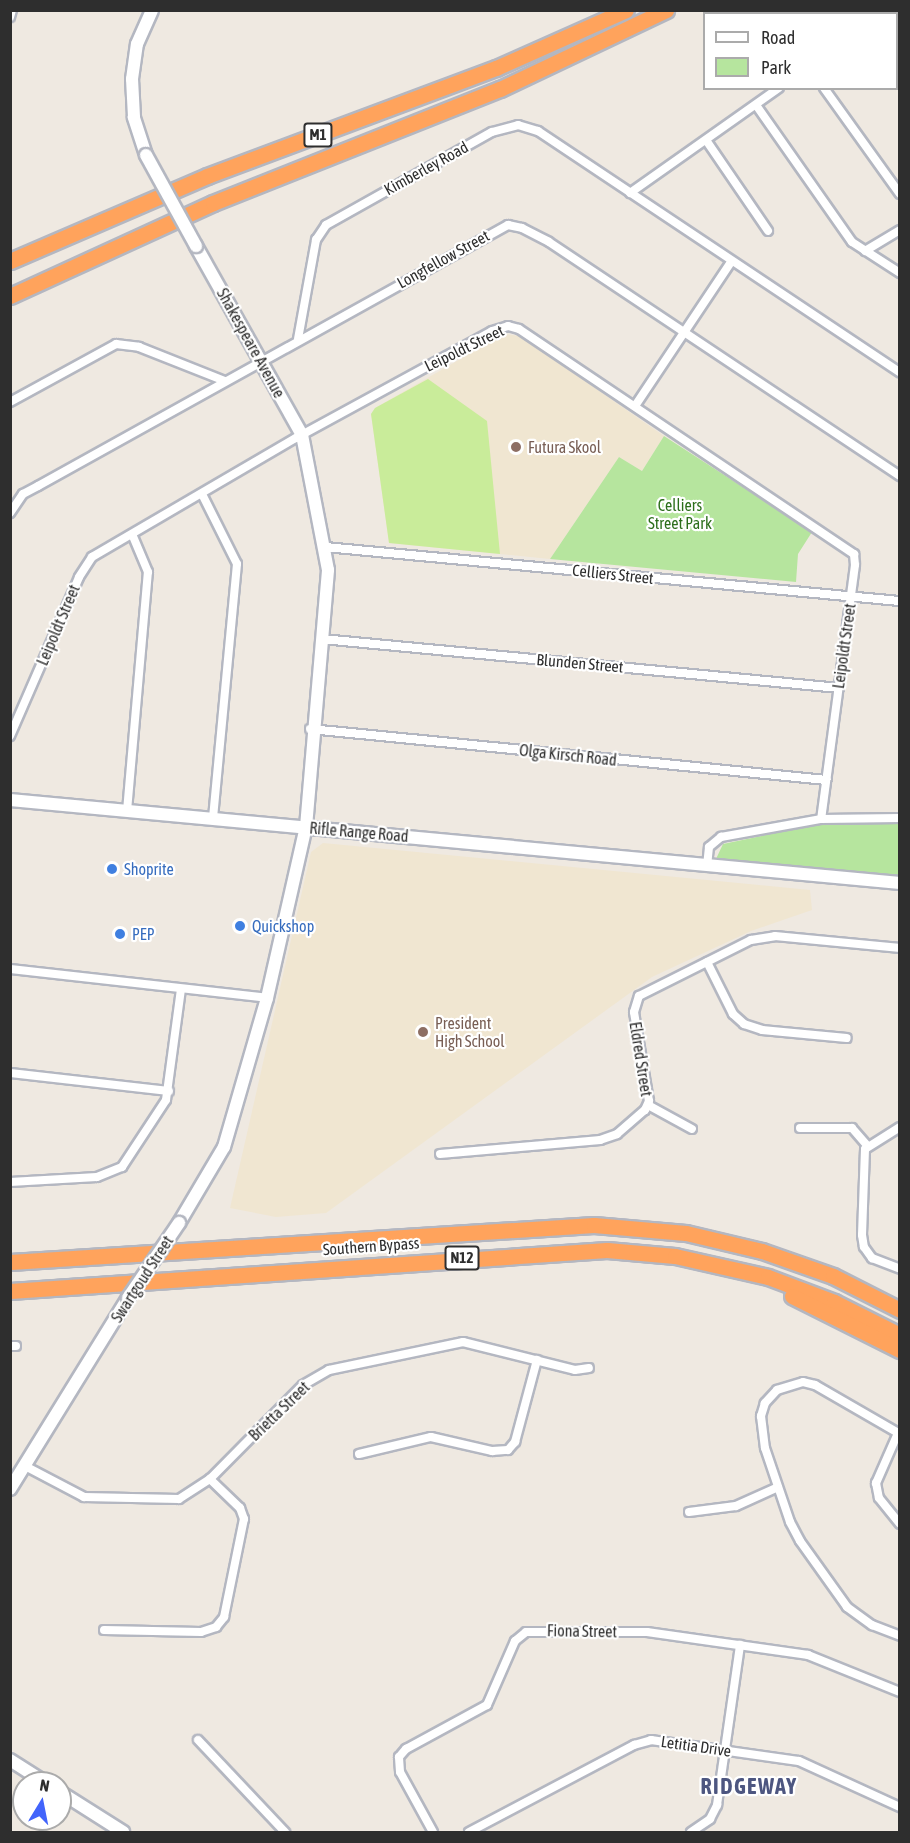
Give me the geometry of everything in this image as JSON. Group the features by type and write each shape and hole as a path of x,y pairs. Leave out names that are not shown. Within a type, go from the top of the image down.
{"highway":[{"name":"M1","path":"10,261 196,180 496,68 626,10"},
{"name":"M1","path":"10,296 213,203 500,88 666,10"},
{"name":"Southern Bypass","path":"10,1262 594,1225 647,1228 723,1240 802,1263 900,1308"},
{"name":"Southern Bypass","path":"10,1291 566,1250 675,1257 736,1268 796,1287 900,1335"},
{"path":"675,1257 801,1300 900,1350"}],"street":[{"path":"10,17 12,10"},
{"name":"Shakespeare Avenue","path":"152,10 138,44 131,85 135,124 146,155 302,435 326,547 328,570 302,827"},
{"path":"630,193 776,90"},
{"path":"825,90 900,194"},
{"path":"756,105 843,231 865,251 900,273"},
{"name":"Kimberley Road","path":"298,339 316,240 326,225 498,129 518,125 538,131 731,262 900,372"},
{"path":"706,140 768,231"},
{"name":"Longfellow Street","path":"10,513 23,494 261,363 298,339 508,225 522,228 549,242 900,476"},
{"path":"865,251 900,230"},
{"path":"635,406 686,334 731,262"},
{"name":"Leipoldt Street","path":"10,736 81,572 98,553 302,435 504,326 519,329 846,546 855,559 821,819"},
{"path":"10,402 116,344 139,347 225,381"},
{"path":"202,494 237,564 213,819"},
{"path":"127,811 148,572 132,534"},
{"name":"Celliers Street","path":"326,547 900,601"},
{"name":"Blunden Street","path":"322,639 839,688"},
{"name":"Olga Kirsch Road","path":"313,730 825,780"},
{"name":"Rifle Range Road","path":"10,800 900,883"},
{"path":"706,866 709,847 717,839 821,819 900,818"},
{"name":"Swartgoud Street","path":"10,1489 128,1298 179,1224 224,1147 264,998 302,827"},
{"name":"Eldred Street","path":"440,1154 606,1140 648,1105 634,1012 636,1000 651,987 768,936 900,948"},
{"path":"707,962 733,1014 744,1024 762,1030 847,1038"},
{"path":"10,969 264,998"},
{"path":"10,1182 97,1177 117,1172 156,1120 169,1091 181,988"},
{"path":"10,1073 169,1091"},
{"path":"648,1105 692,1129"},
{"path":"900,1127 867,1145 864,1152 864,1247 879,1262 900,1269"},
{"path":"801,1128 852,1128 867,1145"},
{"name":"Brietta Street","path":"25,1466 67,1491 98,1498 178,1499 210,1479 296,1392 323,1372 463,1342 575,1370 589,1368"},
{"path":"359,1454 431,1437 492,1451 508,1450 515,1442 537,1360"},
{"path":"900,1524 879,1498 876,1483 899,1433 815,1385 798,1382 782,1386 765,1404 760,1421 778,1487 793,1530 839,1598 865,1620 900,1636"},
{"path":"104,1630 201,1632 216,1627 224,1617 244,1519 240,1508 210,1479"},
{"path":"689,1512 736,1506 778,1487"},
{"name":"Fiona Street","path":"433,1833 400,1772 399,1757 406,1749 487,1705 522,1634 647,1632 819,1657 900,1692"},
{"path":"691,1833 714,1813 740,1645"},
{"path":"198,1740 285,1833"},
{"name":"Letitia Drive","path":"469,1833 640,1742 724,1750 799,1761 900,1807"},
{"path":"10,1760 27,1771"},
{"path":"72,1800 123,1833"}],"shaded area":[{"name":"Futura Skool","path":"504,334 520,336 664,436 642,471 619,457 550,559 389,543 371,414 375,408"},
{"name":"President High School","path":"323,843 810,890 812,910 751,931 652,977 326,1213 276,1217 230,1208 311,852"}],"green space":[{"path":"428,379 487,421 500,554 389,543 371,414 375,408"},
{"name":"Celliers Street Park","path":"664,436 812,532 798,554 796,582 550,559 619,457 642,471"},
{"path":"899,823 899,876 716,859 723,844 814,825"}],"place":[{"name":"Futura Skool","path":"516,447"},
{"name":"Shoprite","path":"112,869"},
{"name":"Quickshop","path":"240,926"},
{"name":"PEP","path":"120,934"},
{"name":"President High School","path":"423,1032"}],"district":[{"name":"RIDGEWAY","path":"749,1787"}]}
